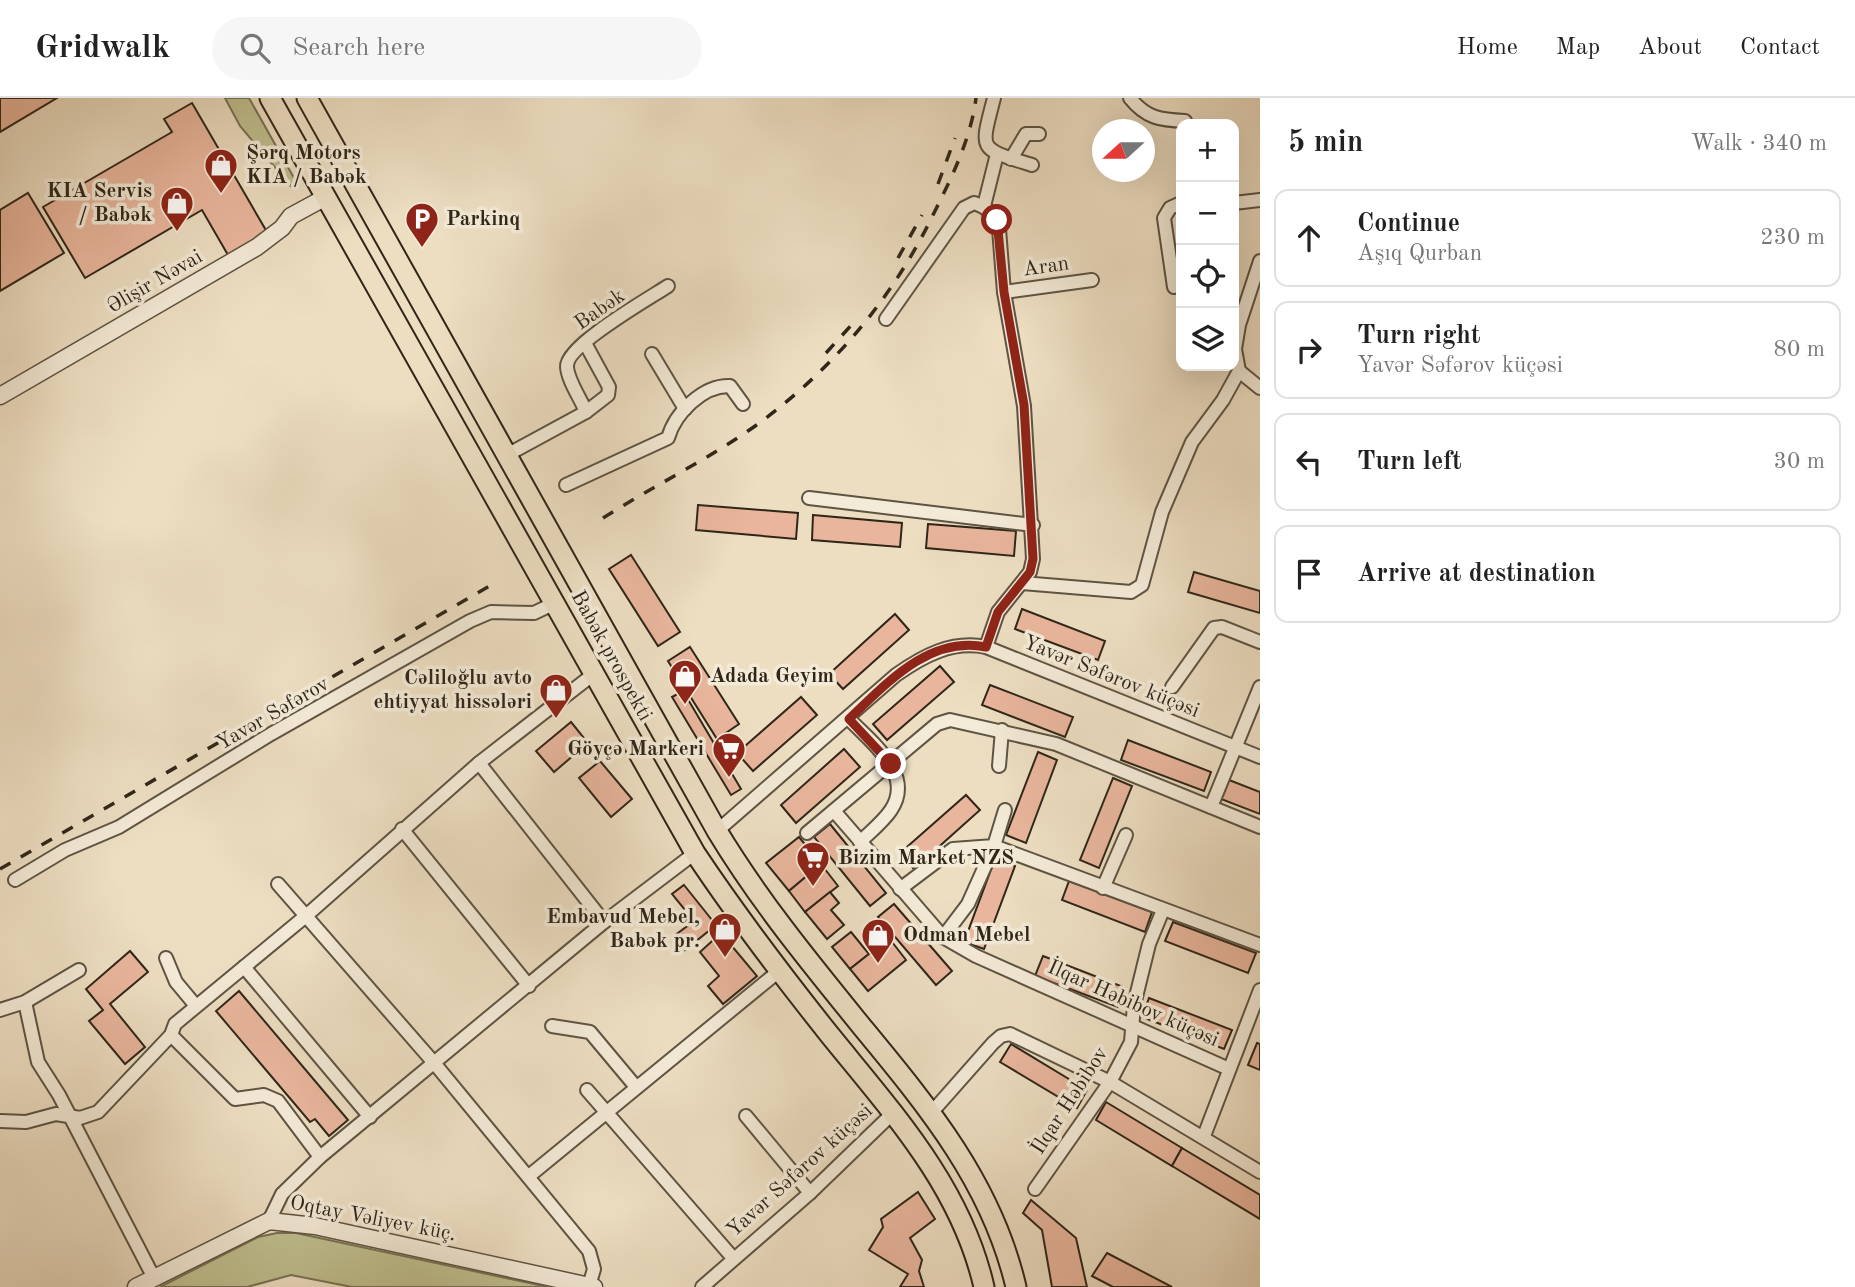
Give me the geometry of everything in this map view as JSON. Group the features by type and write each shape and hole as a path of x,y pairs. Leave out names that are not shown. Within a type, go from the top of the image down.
{"main road":[{"name":"Babək prospekti","path":"270,98 695,853 779,971 931,1162 951,1197 984,1287"},
{"name":"Babək prospekti","path":"307,98 717,831 771,913 932,1112 978,1183 1004,1244 1016,1287"}],"street":[{"path":"994,98 984,138 987,146 997,154 1032,165"},
{"path":"1130,98 1141,111 1155,120 1176,121"},
{"path":"1012,159 1026,134 1039,134"},
{"path":"984,206 997,154"},
{"name":"Əlişir Nəvai","path":"0,396 257,247 282,228 291,216 326,197"},
{"path":"1239,202 1260,200"},
{"path":"886,318 964,208 974,203 984,206 997,220 999,229 1004,292 1024,405 1033,525 1033,559 1022,583 998,612 986,647"},
{"path":"1174,287 1164,218 1170,208 1176,205"},
{"path":"1239,337 1257,282 1260,261"},
{"name":"Aran","path":"1004,292 1092,280"},
{"name":"Babək","path":"586,412 567,367 568,358 585,342 668,286"},
{"path":"505,456 603,402 609,387 585,342"},
{"path":"652,354 685,408"},
{"path":"1022,583 1119,591 1138,590 1147,574 1162,512 1192,443 1223,400 1239,371 1260,388"},
{"path":"566,485 668,438 677,416 685,408 722,386 730,386 743,404"},
{"path":"809,498 1033,525"},
{"name":"Yavər Səfərov","path":"15,880 65,849 119,827 271,734 470,621 491,612 534,612 555,603"},
{"name":"Yavər Səfərov küçəsi","path":"1172,687 1214,628 1260,642"},
{"name":"Yavər Səfərov küçəsi","path":"717,831 849,719 896,675 919,659 960,645 986,647 1260,757"},
{"path":"0,1121 26,1122 56,1114 80,1118 98,1112 171,1035 175,1024 307,915 479,763 595,673"},
{"path":"1211,807 1259,692"},
{"path":"849,719 891,764 897,776 892,809 860,842"},
{"path":"807,833 944,720 1002,730 1056,744 1260,827"},
{"path":"999,766 1002,730"},
{"path":"479,763 604,922"},
{"path":"943,937 968,904 994,846 1005,810"},
{"name":"İlqar Həbibov küçəsi","path":"835,812 943,937 1229,1069"},
{"path":"402,830 529,986"},
{"path":"1103,888 1126,835"},
{"path":"900,889 953,849 994,846 1260,945"},
{"path":"269,1221 282,1194 320,1157 604,922 695,853"},
{"path":"278,884 435,1064 589,1251 594,1269 592,1286"},
{"name":"İlqar Həbibov","path":"1035,1189 1110,1082 1131,1041 1149,944 1163,910"},
{"path":"166,958 176,982 196,1006"},
{"path":"244,967 370,1117"},
{"path":"0,1010 25,1002 79,970"},
{"path":"529,1176 779,971"},
{"path":"1204,1136 1260,990"},
{"path":"25,1002 38,1062 155,1278"},
{"path":"552,1026 590,1032 636,1087"},
{"path":"932,1112 1001,1036 1010,1034 1110,1082 1260,1171"},
{"path":"171,1035 188,1049 235,1099 264,1095 278,1101 320,1157"},
{"name":"Yavər Səfərov küçəsi","path":"587,1090 733,1258"},
{"name":"Yavər Səfərov küçəsi","path":"702,1287 810,1193 893,1113"},
{"path":"746,1116 810,1193"},
{"name":"Oqtay Vəliyev küç.","path":"136,1287 269,1221 315,1226 592,1286"}],"green space":[{"path":"225,98 249,98 298,185 293,189 240,126"},
{"path":"296,1233 548,1287 352,1287 291,1275 247,1287 160,1287 258,1237"}],"building":[{"path":"0,98 57,98 0,132"},
{"path":"192,103 267,232 228,255 202,210 85,278 43,207 172,132 164,119"},
{"path":"28,193 64,253 0,291 0,210"},
{"path":"698,505 798,513 796,539 696,530"},
{"path":"813,515 902,523 900,547 812,540"},
{"path":"928,524 1016,531 1014,556 926,548"},
{"path":"631,555 680,632 658,646 609,569"},
{"path":"1194,572 1260,591 1260,613 1188,592"},
{"path":"1022,609 1105,641 1098,660 1015,629"},
{"path":"895,614 909,630 843,689 829,674"},
{"path":"690,647 739,724 717,739 668,661"},
{"path":"940,666 954,682 887,740 873,724"},
{"path":"990,685 1073,717 1065,737 982,705"},
{"path":"683,691 741,789 731,795 672,697"},
{"path":"801,697 817,715 753,771 737,753"},
{"path":"571,722 588,743 554,772 536,751"},
{"path":"1128,740 1211,772 1204,791 1121,760"},
{"path":"844,749 860,767 796,823 781,805"},
{"path":"1038,752 1057,760 1026,843 1006,835"},
{"path":"600,761 632,799 611,817 579,778"},
{"path":"1113,778 1132,786 1099,868 1080,860"},
{"path":"1229,780 1260,792 1260,814 1221,799"},
{"path":"966,795 980,810 914,869 900,853"},
{"path":"830,824 886,893 870,906 814,837"},
{"path":"799,837 821,864 789,891 766,863"},
{"path":"995,859 1015,866 984,949 964,942"},
{"name":"Bizim Market NZS","path":"821,864 838,886 805,912 789,891"},
{"path":"1069,881 1152,912 1145,932 1062,900"},
{"path":"684,885 716,925 685,950 674,936 694,921 672,894"},
{"path":"830,892 839,903 831,910 844,925 827,939 805,912"},
{"path":"894,904 952,971 936,985 878,917"},
{"path":"1173,922 1256,953 1248,973 1165,941"},
{"path":"851,932 869,954 850,969 832,947"},
{"path":"721,933 757,976 723,1004 708,986 719,976 700,952"},
{"name":"Odman Mebel","path":"889,938 906,960 868,991 850,969"},
{"path":"130,951 148,972 110,1004 145,1047 125,1064 89,1021 103,1010 86,989"},
{"path":"1043,956 1126,988 1118,1007 1035,976"},
{"path":"239,991 348,1120 329,1136 315,1119 310,1122 216,1011"},
{"path":"1149,998 1232,1030 1224,1049 1142,1017"},
{"path":"1257,1043 1260,1044 1260,1070 1248,1065"},
{"path":"1011,1044 1087,1090 1077,1108 1000,1062"},
{"path":"1106,1102 1182,1148 1172,1166 1096,1120"},
{"path":"1182,1148 1260,1195 1260,1219 1172,1166"},
{"path":"918,1192 935,1219 910,1238 922,1260 919,1271 924,1287 900,1287 908,1274 869,1250 883,1227 881,1219"},
{"path":"1031,1200 1076,1238 1087,1287 1052,1287 1042,1230 1023,1213"},
{"path":"1107,1253 1172,1287 1113,1287 1092,1276"}],"railway":[{"path":"603,518 758,424 836,355 880,302 918,244 954,171 965,142 976,98"},
{"path":"938,184 955,138"},
{"path":"898,258 922,215"},
{"path":"826,353 855,321"},
{"path":"0,869 498,581"}],"place":[{"name":"Şərq Motors KIA / Babək","path":"221,195"},
{"name":"KIA Servis / Babək","path":"177,233"},
{"name":"Parkinq","path":"422,249"},
{"name":"Adada Geyim","path":"685,706"},
{"name":"Cəliloğlu avto ehtiyyat hissələri","path":"556,720"},
{"name":"Göyçə Markeri","path":"729,779"},
{"name":"Bizim Market NZS","path":"813,888"},
{"name":"Embavud Mebel, Babək pr.","path":"725,959"},
{"name":"Odman Mebel","path":"878,965"}],"route":[{"path":"891,764 849,719 896,675 919,659 960,645 986,647 998,612 1030,572 1033,559 1024,405 1004,292 997,220"}]}
